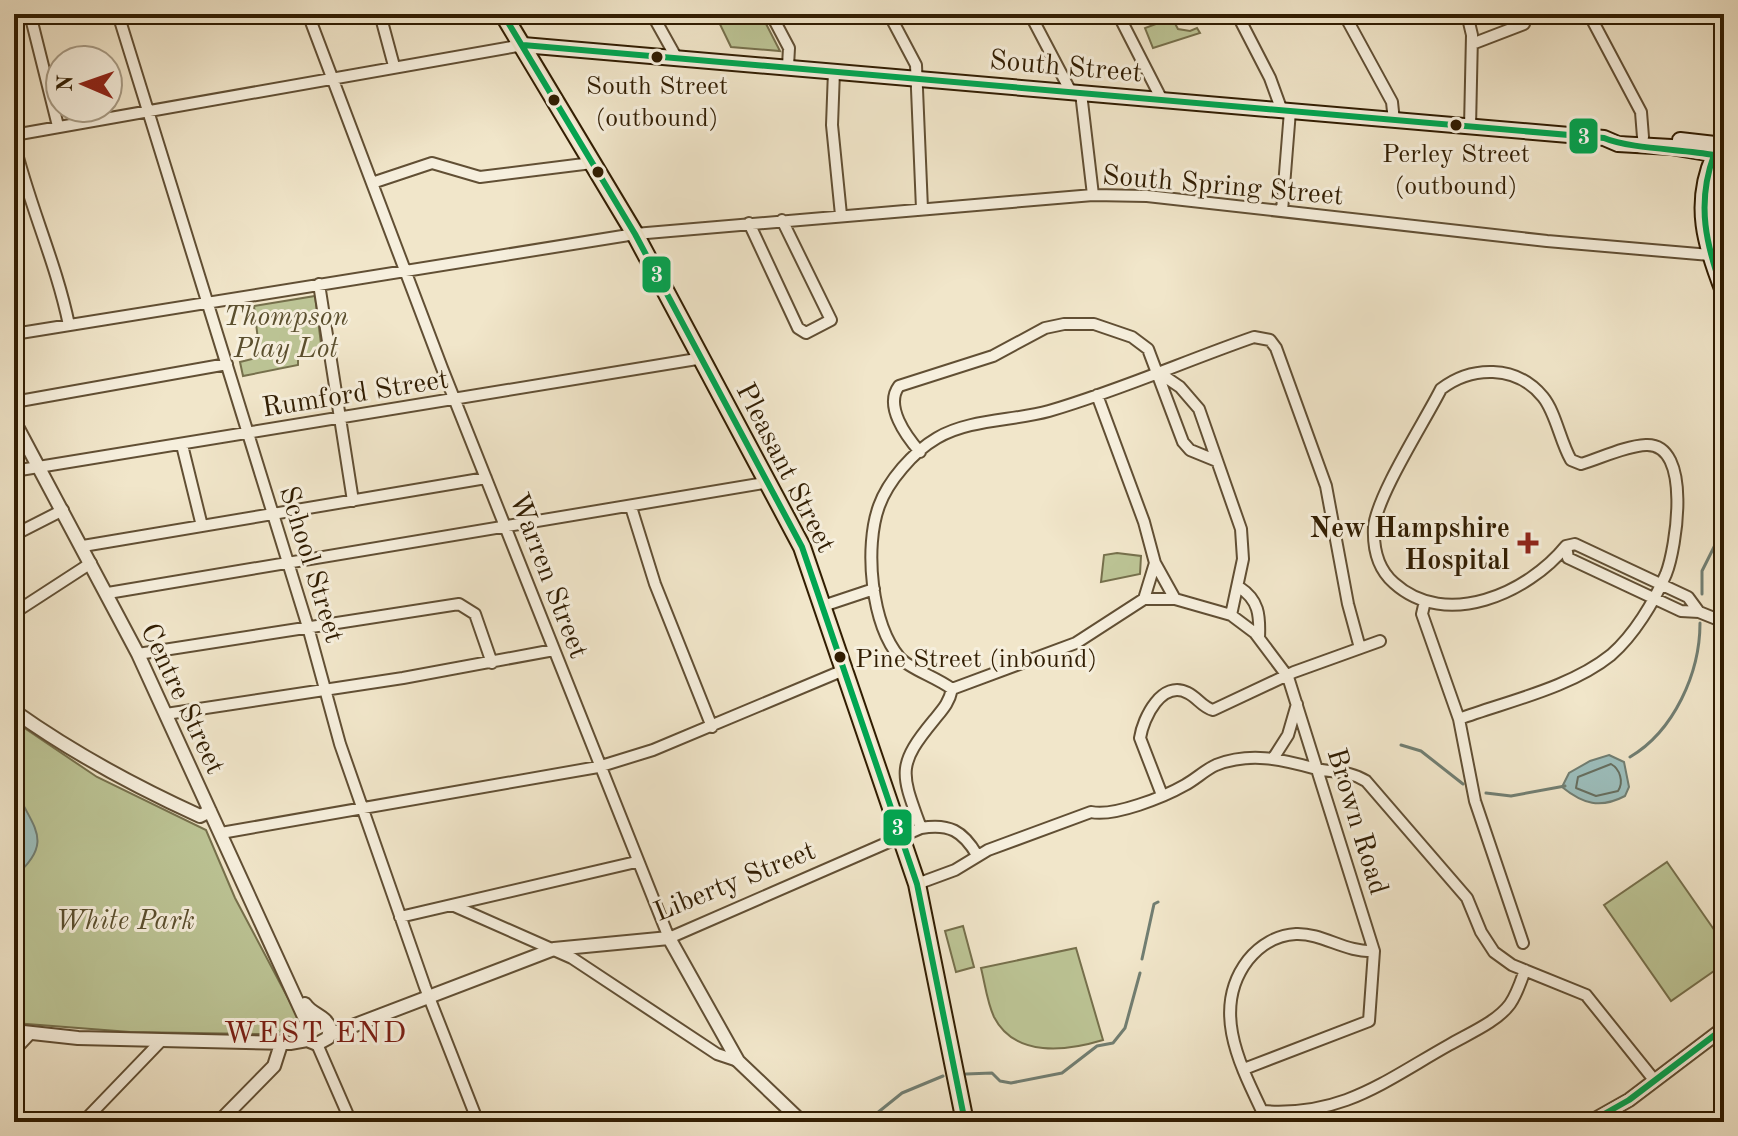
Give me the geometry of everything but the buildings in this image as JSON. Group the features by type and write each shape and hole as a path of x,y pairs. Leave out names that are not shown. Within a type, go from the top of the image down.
{"main road":[{"name":"Pleasant Street","path":"503,14 635,234 802,547 917,884 965,1122"},
{"name":"South Street","path":"523,45 1394,121 1604,138 1617,135 1643,137 1721,150"},
{"name":"South Street","path":"1604,138 1618,144 1721,150"},
{"path":"1721,150 1706,235 1724,294"}],"street":[{"path":"30,14 58,126"},
{"name":"School Street","path":"118,14 362,809 429,997 478,1122"},
{"name":"Warren Street","path":"308,14 598,767 669,938 738,1061 802,1122"},
{"path":"380,14 394,66"},
{"path":"652,14 676,57"},
{"path":"771,14 789,48 788,66"},
{"path":"889,14 916,65 922,209"},
{"path":"1030,14 1076,92 1093,195"},
{"path":"1118,14 1162,100"},
{"path":"1237,14 1286,111 1282,211"},
{"path":"1344,14 1395,108 1394,121"},
{"path":"1467,14 1472,44 1470,127"},
{"path":"1589,14 1641,112 1643,137"},
{"path":"1472,44 1524,24"},
{"path":"14,135 148,108 523,45"},
{"path":"834,71 832,125 841,215"},
{"path":"14,142 25,187 58,274 69,325"},
{"path":"372,183 432,163 480,177 592,163"},
{"name":"South Spring Street","path":"14,334 635,234 1093,195 1147,196 1547,241 1716,264"},
{"path":"749,223 802,333 818,330 831,320 782,220"},
{"path":"319,284 353,501"},
{"path":"920,452 909,439 894,404 893,394 899,386 993,356 1045,328 1084,323 1132,337 1148,349 1183,442 1190,450 1217,461"},
{"path":"952,689 900,657 882,625 874,589 873,541 879,508 894,479 943,434 1036,414 1262,336 1276,348 1332,505 1348,604 1360,648"},
{"name":"Rumford Street","path":"14,471 703,358"},
{"path":"14,402 227,364"},
{"path":"1459,719 1589,669 1610,655 1630,635 1661,584 1677,527 1674,471 1668,457 1647,444 1581,464 1571,460 1543,397 1526,384 1491,370 1466,374 1441,389 1379,508 1374,524 1378,559 1386,576 1400,589 1425,601 1458,605 1501,593 1548,568 1566,546 1575,544 1661,584 1688,597 1699,612"},
{"path":"1158,372 1188,393 1199,409 1241,529 1244,549 1239,587 1231,615"},
{"path":"1097,395 1144,522 1155,563 1175,599"},
{"name":"Centre Street","path":"14,421 138,654 299,1000 317,1031 351,1122"},
{"path":"182,445 202,526"},
{"path":"83,546 486,478"},
{"path":"108,593 770,482"},
{"path":"631,507 655,584 712,727"},
{"path":"14,535 63,510"},
{"path":"1566,546 1568,558 1681,611 1699,612 1724,622"},
{"path":"14,613 91,563"},
{"path":"952,689 1076,643 1144,599 1155,563"},
{"path":"1239,587 1252,596 1260,616 1259,638"},
{"path":"823,606 874,589"},
{"name":"Brown Road","path":"1144,599 1175,599 1231,615 1259,638 1288,677 1332,826 1374,951 1369,1021 1244,1069"},
{"path":"1425,601 1422,614 1459,719 1475,801 1523,943"},
{"path":"138,654 459,604 468,608 480,623 492,663"},
{"path":"1162,795 1140,738 1150,711 1171,690 1180,690 1213,710 1294,672 1380,641"},
{"path":"166,714 326,691 554,650"},
{"path":"221,833 598,767 712,727 844,670"},
{"path":"952,689 950,701 910,750 906,760 911,802 921,828 943,826 961,832 977,855"},
{"path":"1274,757 1288,735 1297,704"},
{"path":"14,711 59,743 137,786 200,816 210,811"},
{"path":"917,884 955,870 977,855 1091,812 1107,812 1162,795 1217,765 1274,757 1317,769 1349,772 1366,781 1467,898 1481,932 1494,952 1525,970 1586,995 1655,1081"},
{"name":"Liberty Street","path":"14,1031 161,1041 290,1043 317,1031 353,1027 554,949 669,938 921,828"},
{"path":"400,917 636,862"},
{"path":"452,905 554,949 620,988 717,1054 738,1061"},
{"path":"1374,951 1346,949 1303,934 1283,936 1257,950 1236,980 1229,1002 1231,1031 1262,1111 1300,1112 1350,1101 1386,1084 1500,1014 1515,996 1525,970"},
{"path":"1590,1122 1655,1081 1724,1028"},
{"path":"14,1051 30,1034"},
{"path":"83,1122 161,1041"},
{"path":"219,1122 274,1066 282,1041"}],"green space":[{"path":"715,14 761,14 780,51 731,47"},
{"path":"1172,18 1178,29 1190,31 1197,28 1200,33 1153,48 1145,28"},
{"name":"Thompson Play Lot","path":"315,296 322,352 298,357 298,365 243,376 240,362 260,357 254,306"},
{"path":"1104,555 1141,556 1140,574 1101,582"},
{"name":"White Park","path":"14,721 97,777 206,830 235,898 299,1019 291,1028 270,1034 130,1032 14,1023"},
{"path":"1667,862 1724,944 1724,964 1671,1001 1604,905"},
{"path":"963,926 974,967 956,972 945,931"},
{"path":"1076,948 1103,1040 1074,1047 1043,1048 1028,1045 1003,1030 994,1017 981,968"}],"water":[{"path":"1609,755 1624,762 1629,787 1625,796 1592,803 1562,787 1569,773"},
{"path":"14,784 32,821 37,842 35,852 14,877"}],"waterway":[{"path":"1702,594 1702,571 1724,527"},
{"path":"1630,757 1660,732 1682,699 1695,661 1700,623"},
{"path":"1401,745 1421,751 1463,784"},
{"path":"1486,793 1511,796 1565,786"},
{"path":"1142,959 1154,904 1158,902"},
{"path":"966,1074 992,1073 1000,1081 1011,1083 1062,1073 1097,1046 1113,1043 1125,1028 1140,973"},
{"path":"866,1122 902,1093 943,1076"}],"transit line":[{"name":"3","path":"503,14 635,234 802,547 917,884 965,1122"},
{"name":"3","path":"523,45 1604,138 1714,155 1705,191 1706,225 1712,259 1724,294"},
{"name":"3","path":"1590,1122 1629,1100 1724,1028"}],"place":[{"name":"South Street (outbound)","path":"657,57"},
{"name":"Perley Street (outbound)","path":"1456,125"},
{"name":"New Hampshire Hospital","path":"1528,543"},
{"name":"Pine Street (inbound)","path":"840,657"}],"district":[{"name":"WEST END","path":"316,1032"}]}
